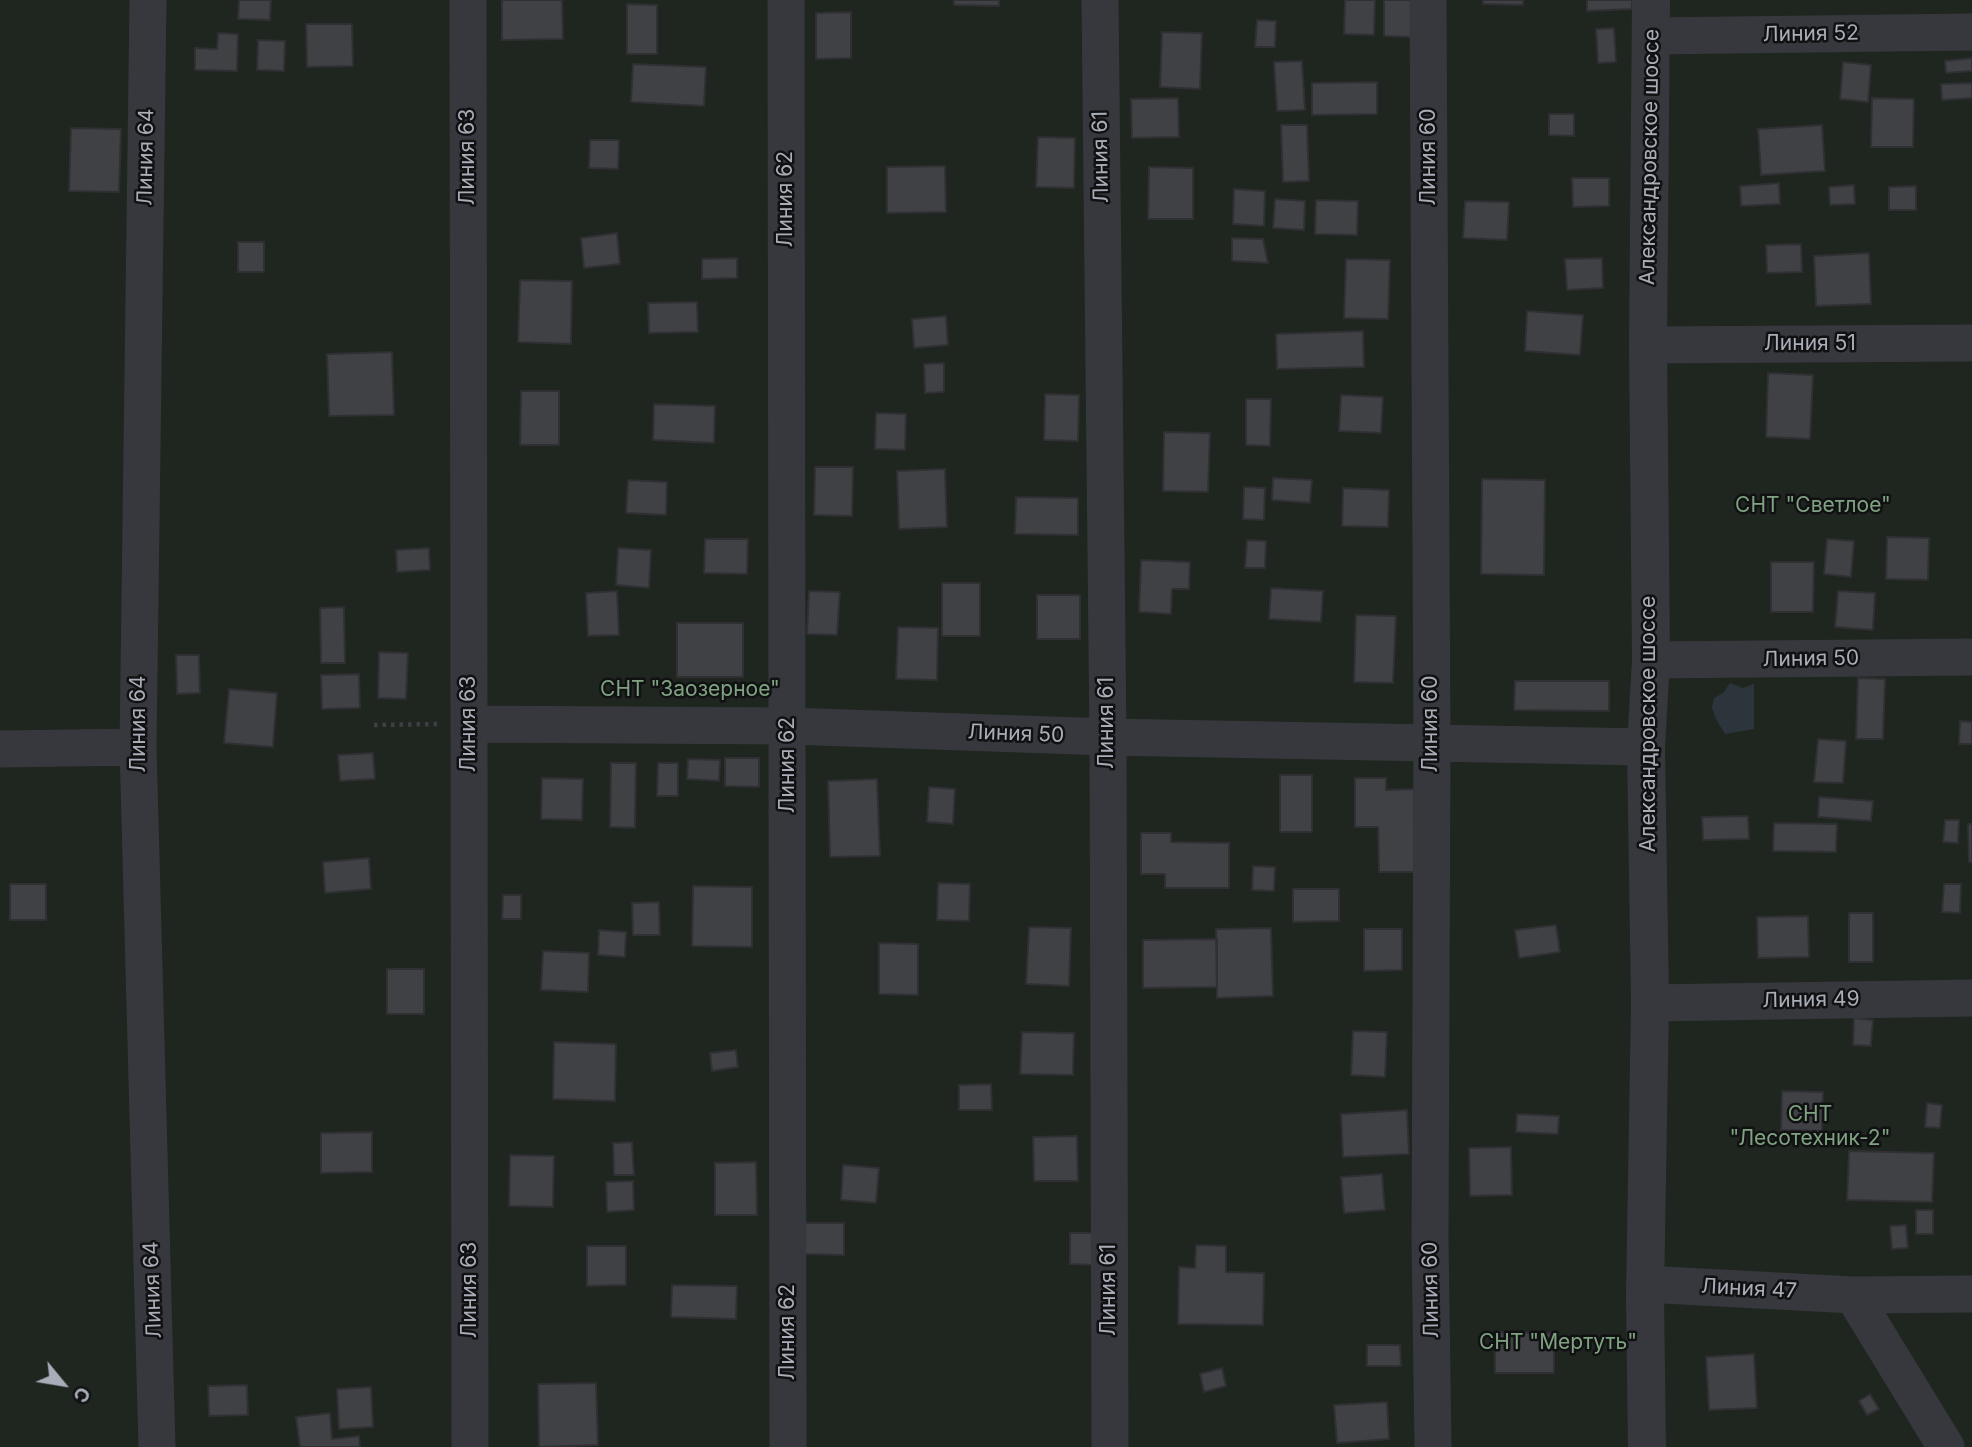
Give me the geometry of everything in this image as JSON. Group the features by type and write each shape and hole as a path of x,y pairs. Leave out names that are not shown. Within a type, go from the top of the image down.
{"street":[{"name":"Линия 64","path":"148,0 138,747 157,1447"},
{"name":"Линия 63","path":"468,0 470,1447"},
{"name":"Линия 62","path":"786,0 788,1447"},
{"name":"Линия 61","path":"1100,0 1108,737 1110,1447"},
{"name":"Линия 60","path":"1428,0 1432,741 1430,1239 1433,1447"},
{"name":"Линия 52","path":"1651,18 1972,32"},
{"name":"Александровское шоссе","path":"1647,1447 1645,1284 1650,1003 1646,747 1651,660 1648,345 1651,18"},
{"name":"Линия 51","path":"1648,345 1972,343"},
{"name":"Линия 50","path":"1651,660 1972,657"},
{"name":"Линия 50","path":"469,724 788,726 1108,737 1646,747"},
{"path":"0,749 138,747"},
{"name":"Линия 49","path":"1650,1003 1972,998"},
{"name":"Линия 47","path":"1645,1284 1853,1295 1972,1294"},
{"path":"1853,1295 1946,1447"}],"path":[{"path":"374,725 469,724"}],"green space":[{"name":"СНТ \"Заозерное\"","path":"0,0 1972,0 1972,1447 0,1447"}],"shaded area":[{"path":"1730,683 1743,688 1754,684 1754,729 1725,734 1716,719 1712,708 1714,698 1723,693"}],"building":[{"path":"239,0 271,0 270,20 238,19"},
{"path":"502,0 562,0 563,39 502,40"},
{"path":"954,0 999,0 999,6 954,5"},
{"path":"1345,0 1375,0 1374,35 1344,34"},
{"path":"1384,0 1412,0 1411,37 1384,36"},
{"path":"1483,0 1523,0 1523,5 1483,4"},
{"path":"1587,0 1632,0 1632,9 1587,11"},
{"path":"627,4 657,5 657,54 627,54"},
{"path":"851,12 851,58 816,59 816,13"},
{"path":"1257,20 1276,21 1275,47 1255,47"},
{"path":"306,24 352,24 353,66 307,67"},
{"path":"1614,28 1616,62 1598,63 1596,29"},
{"path":"1162,32 1202,33 1200,89 1160,87"},
{"path":"218,33 238,34 237,71 195,70 195,48 217,49"},
{"path":"258,40 285,41 284,71 257,70"},
{"path":"1972,58 1972,71 1946,73 1945,61"},
{"path":"1302,61 1305,110 1277,111 1274,62"},
{"path":"1843,62 1871,65 1868,102 1840,99"},
{"path":"633,64 706,67 704,106 631,102"},
{"path":"1377,82 1377,114 1312,115 1312,83"},
{"path":"1972,83 1972,98 1942,100 1941,84"},
{"path":"1178,98 1179,137 1132,138 1131,99"},
{"path":"1872,98 1914,99 1913,147 1871,147"},
{"path":"1549,114 1574,114 1574,136 1549,135"},
{"path":"1281,125 1307,125 1309,181 1283,182"},
{"path":"1822,125 1825,171 1761,175 1758,129"},
{"path":"71,128 121,129 119,192 69,191"},
{"path":"1038,137 1075,138 1074,188 1036,187"},
{"path":"590,140 619,140 618,169 589,168"},
{"path":"945,166 946,212 887,213 887,167"},
{"path":"1149,167 1193,168 1193,219 1148,219"},
{"path":"1572,178 1609,178 1609,206 1573,207"},
{"path":"1779,183 1780,204 1741,206 1740,186"},
{"path":"1854,185 1855,204 1830,205 1829,187"},
{"path":"1916,186 1916,210 1889,210 1889,187"},
{"path":"1234,189 1265,191 1264,226 1233,224"},
{"path":"1275,199 1305,201 1304,230 1273,228"},
{"path":"1316,200 1358,201 1357,235 1315,234"},
{"path":"1465,201 1509,202 1507,240 1463,238"},
{"path":"617,233 620,264 584,268 581,238"},
{"path":"1232,238 1263,239 1268,263 1232,261"},
{"path":"238,242 264,242 264,272 238,272"},
{"path":"1801,244 1802,272 1767,273 1766,245"},
{"path":"1869,253 1871,304 1816,306 1814,256"},
{"path":"737,258 737,278 702,279 702,259"},
{"path":"1602,258 1603,288 1567,290 1565,259"},
{"path":"1346,259 1390,260 1388,319 1344,318"},
{"path":"520,280 572,281 571,344 518,342"},
{"path":"697,302 698,332 649,333 648,303"},
{"path":"1527,311 1583,315 1580,355 1525,351"},
{"path":"946,316 948,345 914,348 912,319"},
{"path":"1363,331 1364,367 1277,369 1276,334"},
{"path":"392,352 394,415 329,416 327,354"},
{"path":"944,363 944,392 925,393 924,364"},
{"path":"1768,373 1813,375 1810,439 1766,437"},
{"path":"521,391 559,391 559,445 520,445"},
{"path":"1045,394 1079,395 1078,441 1044,440"},
{"path":"1341,395 1383,397 1381,433 1339,431"},
{"path":"1246,399 1271,399 1270,446 1246,445"},
{"path":"654,404 715,406 714,443 653,440"},
{"path":"876,413 906,414 905,450 875,449"},
{"path":"1164,432 1210,433 1208,492 1163,491"},
{"path":"815,467 853,467 852,516 814,515"},
{"path":"945,469 947,527 899,529 897,471"},
{"path":"1273,478 1312,480 1310,503 1272,500"},
{"path":"1482,479 1545,480 1544,575 1481,574"},
{"path":"628,480 667,482 666,515 626,513"},
{"path":"1244,487 1265,488 1264,520 1243,519"},
{"path":"1343,488 1389,490 1388,527 1342,526"},
{"path":"1016,497 1078,498 1078,535 1015,534"},
{"path":"1887,537 1929,538 1928,580 1886,579"},
{"path":"705,539 748,539 747,574 704,573"},
{"path":"1827,539 1854,541 1851,577 1824,574"},
{"path":"1247,540 1266,541 1265,568 1245,568"},
{"path":"429,548 430,570 397,572 396,550"},
{"path":"618,548 651,550 649,588 616,585"},
{"path":"1141,560 1190,562 1189,589 1172,589 1171,614 1139,612"},
{"path":"1771,562 1814,562 1813,612 1771,612"},
{"path":"942,583 980,583 980,636 942,636"},
{"path":"1271,588 1323,591 1321,622 1269,619"},
{"path":"617,591 619,635 588,636 586,593"},
{"path":"809,591 840,592 837,635 807,634"},
{"path":"1838,591 1875,593 1873,630 1835,627"},
{"path":"1037,595 1080,595 1080,639 1037,639"},
{"path":"344,607 345,663 321,663 320,608"},
{"path":"1356,615 1396,616 1393,683 1354,682"},
{"path":"677,623 743,623 743,677 677,677"},
{"path":"898,627 938,628 937,680 896,679"},
{"path":"379,652 408,653 406,699 378,698"},
{"path":"176,655 199,655 200,693 177,694"},
{"path":"359,674 360,708 322,709 321,675"},
{"path":"1858,678 1885,679 1883,739 1856,739"},
{"path":"1515,681 1609,681 1609,711 1514,710"},
{"path":"229,689 277,693 273,747 224,743"},
{"path":"1960,721 1972,722 1972,744 1959,744"},
{"path":"1818,739 1846,741 1843,783 1814,782"},
{"path":"373,753 375,779 340,781 338,755"},
{"path":"725,758 759,758 759,787 725,786"},
{"path":"688,759 720,760 719,781 687,779"},
{"path":"611,763 636,763 635,828 610,827"},
{"path":"658,763 678,763 678,796 657,796"},
{"path":"1280,775 1312,775 1312,832 1280,832"},
{"path":"542,778 583,779 582,820 541,819"},
{"path":"1355,778 1386,778 1386,790 1414,789 1415,872 1379,872 1378,827 1355,827"},
{"path":"877,779 880,856 830,857 828,781"},
{"path":"929,787 955,789 953,824 927,822"},
{"path":"1819,797 1873,801 1871,821 1818,817"},
{"path":"1748,816 1749,839 1703,840 1702,817"},
{"path":"1945,820 1959,820 1958,843 1943,842"},
{"path":"1774,823 1837,824 1836,852 1773,851"},
{"path":"1968,824 1972,824 1972,862 1969,862"},
{"path":"1141,833 1171,833 1171,842 1229,843 1229,888 1165,888 1165,874 1141,874"},
{"path":"369,858 371,889 325,893 323,862"},
{"path":"1253,866 1275,867 1274,891 1252,890"},
{"path":"938,883 970,884 969,921 937,920"},
{"path":"10,884 46,884 46,920 10,920"},
{"path":"1944,884 1961,884 1960,913 1942,912"},
{"path":"693,886 752,887 752,947 692,946"},
{"path":"1293,889 1339,889 1339,921 1293,922"},
{"path":"503,895 521,895 521,919 502,919"},
{"path":"659,902 660,935 633,935 632,903"},
{"path":"1849,913 1873,913 1873,962 1849,962"},
{"path":"1808,916 1809,957 1758,958 1757,917"},
{"path":"1556,925 1560,952 1519,958 1515,930"},
{"path":"1029,927 1071,928 1069,986 1026,984"},
{"path":"1271,928 1273,996 1217,998 1216,929"},
{"path":"1364,929 1402,929 1402,970 1364,971"},
{"path":"599,930 626,932 625,957 598,955"},
{"path":"1217,939 1217,987 1143,988 1143,940"},
{"path":"879,943 918,944 918,995 879,994"},
{"path":"543,951 589,953 588,992 541,990"},
{"path":"387,969 424,969 424,1014 387,1014"},
{"path":"1854,1018 1873,1020 1871,1046 1853,1045"},
{"path":"1353,1031 1387,1032 1385,1077 1351,1075"},
{"path":"1022,1032 1074,1033 1073,1075 1020,1074"},
{"path":"554,1042 616,1044 615,1101 553,1099"},
{"path":"736,1050 738,1067 712,1071 710,1053"},
{"path":"991,1084 992,1110 959,1110 959,1085"},
{"path":"1782,1091 1823,1092 1822,1131 1781,1130"},
{"path":"1927,1103 1942,1105 1940,1128 1925,1127"},
{"path":"1407,1110 1409,1154 1343,1157 1341,1114"},
{"path":"1517,1114 1559,1116 1558,1134 1516,1132"},
{"path":"372,1132 372,1172 321,1173 321,1133"},
{"path":"1077,1136 1078,1181 1034,1181 1033,1137"},
{"path":"632,1142 634,1175 614,1175 613,1143"},
{"path":"1511,1147 1512,1195 1470,1196 1469,1148"},
{"path":"1849,1151 1934,1153 1932,1202 1847,1200"},
{"path":"510,1155 554,1156 553,1207 509,1206"},
{"path":"756,1162 757,1215 715,1215 715,1163"},
{"path":"843,1165 879,1168 876,1203 841,1200"},
{"path":"1382,1174 1385,1210 1344,1213 1341,1177"},
{"path":"633,1181 634,1210 607,1212 606,1182"},
{"path":"1916,1210 1933,1210 1933,1234 1916,1234"},
{"path":"805,1223 844,1223 844,1255 805,1254"},
{"path":"1906,1225 1908,1248 1892,1249 1890,1226"},
{"path":"1070,1233 1094,1233 1094,1265 1070,1264"},
{"path":"1196,1245 1226,1246 1226,1272 1264,1273 1263,1325 1178,1324 1179,1267 1195,1268"},
{"path":"587,1246 626,1246 626,1285 587,1286"},
{"path":"672,1285 737,1286 736,1319 671,1317"},
{"path":"1495,1332 1554,1333 1554,1373 1495,1373"},
{"path":"1367,1345 1400,1345 1401,1366 1367,1366"},
{"path":"1754,1354 1757,1408 1709,1410 1706,1357"},
{"path":"1222,1368 1226,1386 1204,1392 1200,1374"},
{"path":"596,1383 598,1445 539,1447 538,1384"},
{"path":"247,1385 248,1415 209,1416 208,1386"},
{"path":"371,1387 373,1427 339,1429 337,1389"},
{"path":"1870,1394 1879,1409 1867,1415 1859,1401"},
{"path":"1387,1402 1389,1439 1337,1443 1334,1405"},
{"path":"330,1413 332,1439 359,1436 360,1447 300,1447 296,1417"}],"park label":[{"name":"СНТ \"Светлое\"","path":"1813,506"},
{"name":"СНТ \"Лесотехник-2\"","path":"1810,1127"},
{"name":"СНТ \"Мертуть\"","path":"1558,1343"}]}
